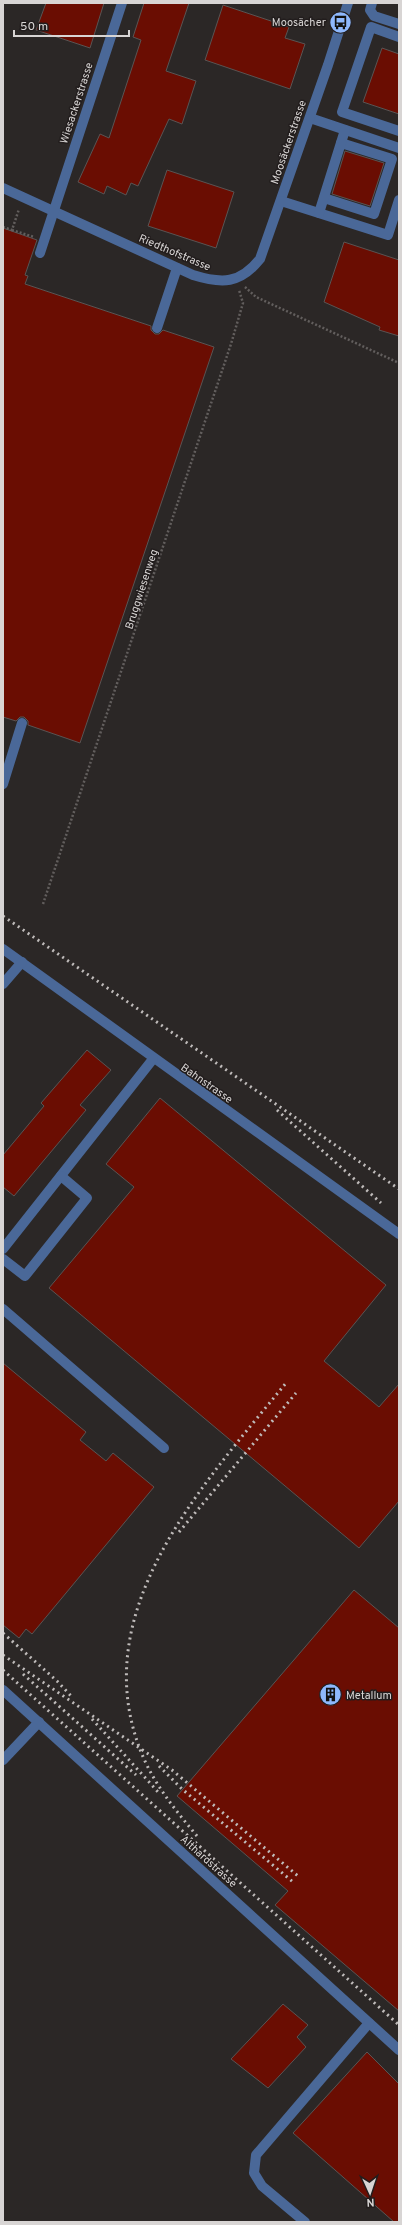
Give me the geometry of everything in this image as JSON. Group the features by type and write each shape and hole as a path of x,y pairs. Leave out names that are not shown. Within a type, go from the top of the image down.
{"street":[{"name":"Wiesackerstrasse","path":"40,253 122,3"},
{"name":"Moosäckerstrasse","path":"236,278 249,272 260,259 310,118 348,3"},
{"path":"372,3 370,10 374,16 399,24"},
{"path":"399,37 371,27 342,112 399,131"},
{"path":"310,118 399,148"},
{"path":"319,213 345,130"},
{"path":"324,198 374,214 392,159 341,143"},
{"name":"Riedthofstrasse","path":"3,188 177,268 211,281 224,281 236,278"},
{"path":"281,201 388,235 399,200"},
{"path":"157,328 177,268"},
{"path":"3,784 22,723"},
{"name":"Bahnstrasse","path":"3,949 399,1234"},
{"path":"3,984 22,962"},
{"path":"3,1250 154,1059"},
{"path":"3,1259 25,1276 87,1198 61,1176"},
{"path":"3,1309 164,1448"},
{"name":"Althardstrasse","path":"3,1690 399,2050"},
{"path":"3,1760 39,1722"},
{"path":"305,2222 262,2186 254,2173 256,2155 369,2023"}],"path":[{"path":"12,231 23,198"},
{"path":"3,227 44,241"},
{"path":"236,278 256,297 399,363"},
{"name":"Bruggwiesenweg","path":"42,904 231,344 243,303 236,278"}],"building":[{"path":"46,3 104,3 90,48 36,30"},
{"path":"144,3 189,3 166,71 196,81 182,124 169,119 138,186 131,183 126,195 107,186 104,194 78,182 100,134 109,138 141,40 133,37"},
{"path":"223,5 289,27 285,38 305,44 290,89 205,60"},
{"path":"382,48 399,54 399,114 363,102"},
{"path":"345,151 384,163 370,206 332,194"},
{"path":"167,170 234,192 216,248 148,226"},
{"path":"3,228 37,240 25,275 28,276 25,284 151,326 151,330 155,334 159,334 163,330 214,347 80,743 28,725 28,721 24,717 20,717 16,721 3,717"},
{"path":"344,242 399,260 399,336 379,330 380,327 324,302"},
{"path":"87,1050 111,1070 80,1105 86,1110 14,1196 3,1187 3,1155 44,1106 41,1103"},
{"path":"160,1098 386,1285 324,1361 379,1407 399,1384 399,1501 359,1548 49,1288 134,1187 106,1164"},
{"path":"3,1363 86,1432 80,1440 106,1461 113,1453 154,1487 32,1634 26,1629 19,1638 3,1625"},
{"name":"Metallum","path":"354,1590 399,1628 399,2011 275,1905 288,1891 177,1796"},
{"path":"283,2004 308,2025 297,2037 306,2047 268,2088 231,2059"},
{"path":"367,2052 399,2084 399,2222 394,2222 293,2133"}],"railway":[{"path":"3,916 399,1189"},
{"path":"277,1110 381,1203"},
{"path":"197,1836 161,1790 144,1759 129,1706 128,1654 139,1604 160,1556 187,1510 219,1465 286,1383"},
{"path":"179,1532 296,1393"},
{"path":"3,1633 57,1681 73,1698"},
{"path":"3,1655 172,1770 298,1876"},
{"path":"3,1670 399,2025"},
{"path":"23,1674 136,1775"},
{"path":"92,1719 159,1793"},
{"path":"159,1766 182,1789 293,1882"}],"place":[{"name":"Moosächer","path":"341,22"},
{"name":"Metallum","path":"331,1695"}]}
